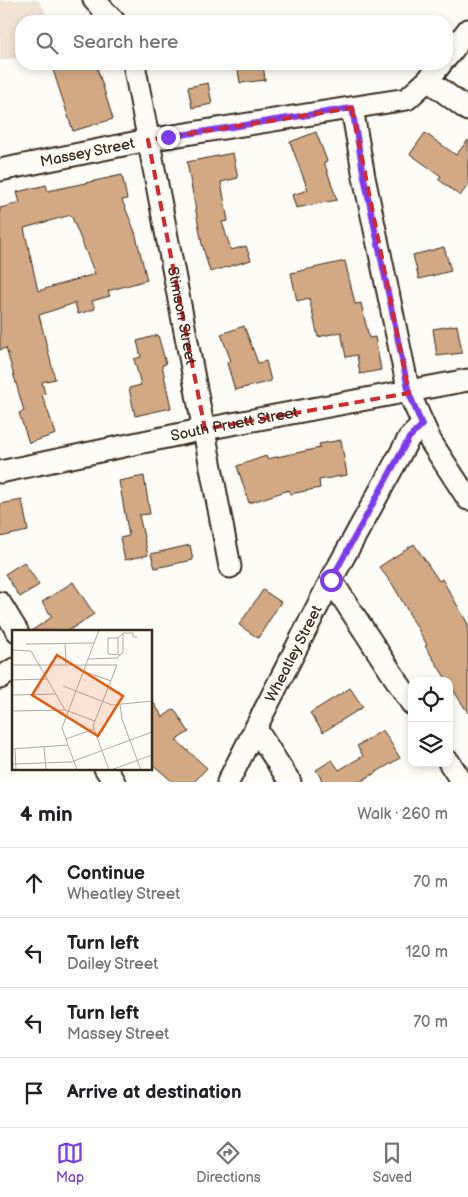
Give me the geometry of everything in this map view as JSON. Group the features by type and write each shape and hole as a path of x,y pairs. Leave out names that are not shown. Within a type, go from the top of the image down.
{"street":[{"path":"94,0 108,15"},
{"path":"453,49 468,30"},
{"name":"Stimson Street","path":"135,70 230,567"},
{"path":"435,72 468,110"},
{"name":"Massey Street","path":"0,170 148,140 407,99 435,72"},
{"path":"352,108 364,177 409,393 422,425 468,499"},
{"name":"South Pruett Street","path":"0,472 205,429 409,393 468,380"},
{"name":"Wheatley Street","path":"228,782 331,580 409,438 422,425"},
{"path":"331,580 408,698"},
{"path":"0,604 16,630"},
{"path":"0,678 12,669"},
{"path":"256,729 290,782"},
{"path":"452,767 462,782"},
{"path":"106,770 114,782"}],"highlighted area":[{"path":"352,108 409,393 205,429 148,140"}],"shaded area":[{"path":"0,0 38,0 47,15 15,15 15,58 0,61"}],"building":[{"path":"53,70 98,70 113,119 73,131"},
{"path":"238,70 264,70 265,80 240,83"},
{"path":"208,83 212,104 192,108 188,87"},
{"path":"316,132 327,161 324,162 337,200 296,208 292,195 308,190 290,142"},
{"path":"425,133 456,155 468,140 468,185 460,196 438,179 441,176 410,154"},
{"path":"233,153 238,178 221,182 228,221 222,222 231,250 246,246 251,260 210,272 202,244 187,162"},
{"path":"122,175 127,199 122,200 135,232 147,280 108,291 110,296 92,301 95,309 78,314 75,303 39,315 55,379 42,382 45,394 42,395 56,434 29,443 19,413 24,411 6,348 0,350 0,208 20,203 17,192 46,185 48,191","holes":["71,215 95,274 38,291 24,228"]},
{"path":"444,247 451,271 419,279 413,255"},
{"path":"345,261 355,304 361,303 369,338 375,337 381,370 360,374 357,355 346,357 341,332 318,337 309,298 297,301 291,273"},
{"path":"457,325 462,353 437,356 433,329"},
{"path":"244,326 258,363 266,361 271,381 235,390 227,363 231,361 221,334"},
{"path":"158,335 166,364 162,365 171,408 135,416 129,388 141,385 134,359 141,357 137,341"},
{"path":"341,440 347,475 319,480 320,488 290,494 289,490 249,503 237,466 266,456 267,459 320,448 319,444"},
{"path":"144,476 150,514 139,515 148,555 125,560 120,538 129,536 119,481"},
{"path":"22,500 28,531 0,537 0,504"},
{"path":"414,544 439,581 442,579 468,624 468,713 453,690 453,677 445,677 425,646 427,645 393,585 379,567"},
{"path":"190,545 193,560 155,568 151,554"},
{"path":"24,562 39,585 20,597 5,574"},
{"path":"73,582 94,614 70,630 32,630 52,617 42,602"},
{"path":"263,590 281,602 258,638 239,625"},
{"path":"350,688 363,707 323,732 310,713"},
{"path":"152,700 163,717 174,709 189,732 176,740 207,768 194,782 173,782 152,764"},
{"path":"383,730 400,758 360,782 319,782 322,780 316,770 332,760 339,770 363,756 357,746"}],"route":[{"path":"168,137 352,108 364,177 409,393 422,425 409,438 331,580"}]}
